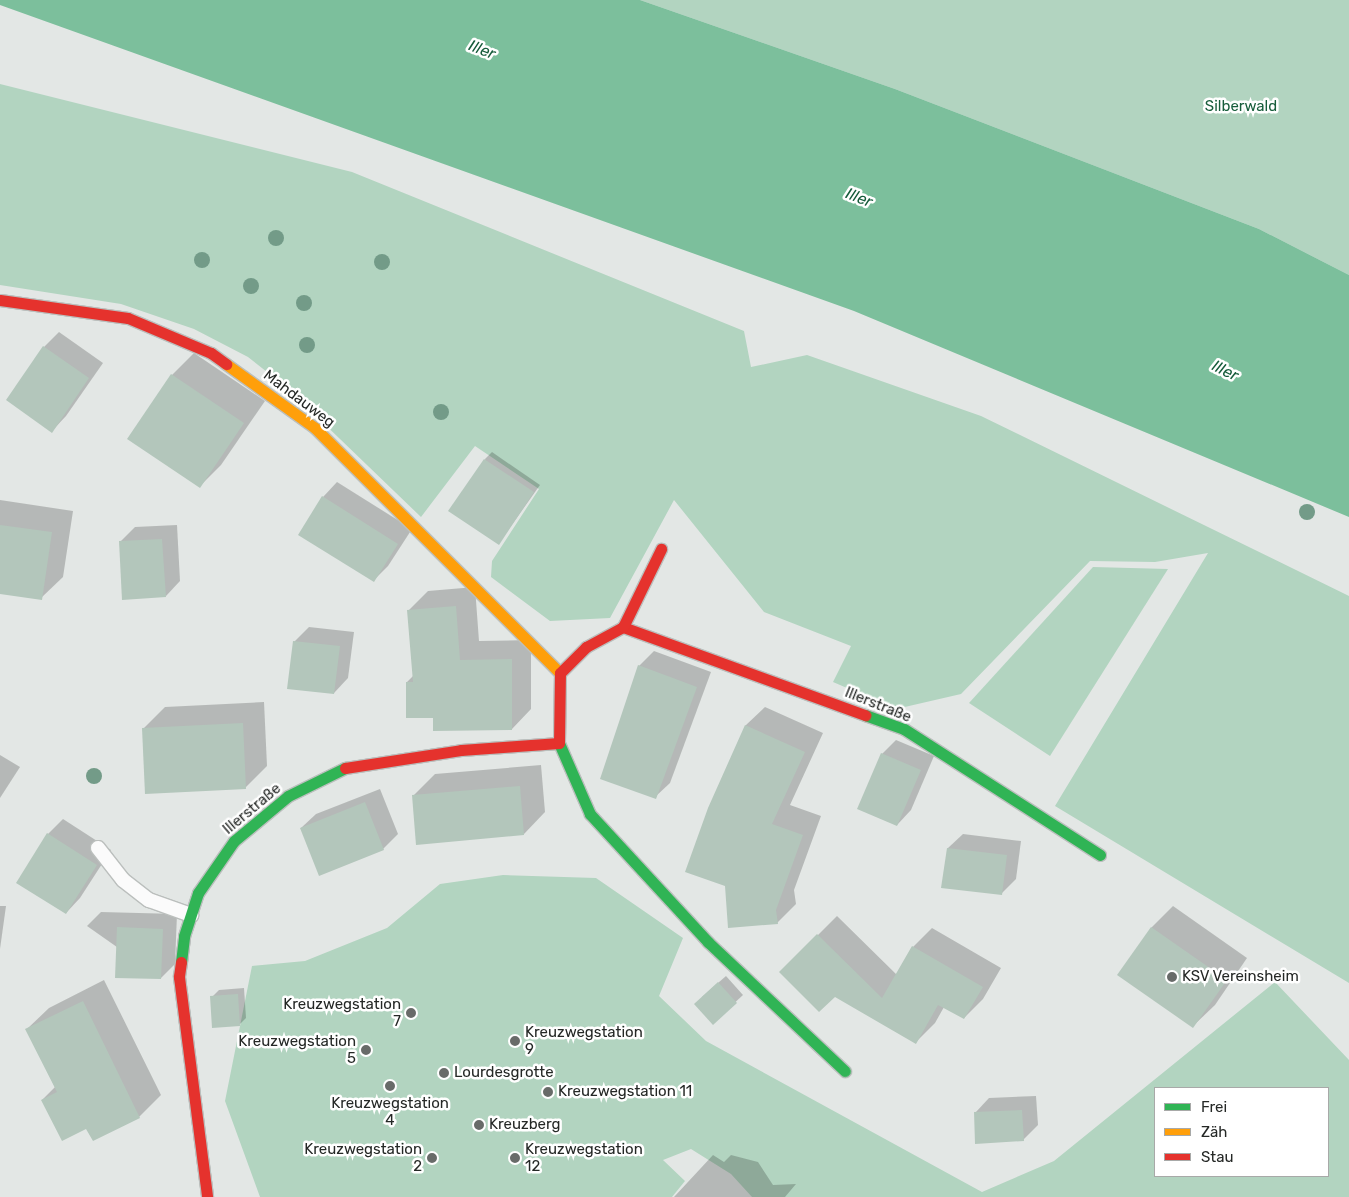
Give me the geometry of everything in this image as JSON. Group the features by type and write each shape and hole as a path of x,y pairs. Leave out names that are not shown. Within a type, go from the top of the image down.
{"street":[{"name":"Mahdauweg","path":"0,300 128,318 211,353 315,428 560,673"},
{"path":"661,549 623,627 586,648 560,673 559,743 590,814 708,942 845,1071"},
{"name":"Illerstraße","path":"623,627 904,729 1100,855"},
{"name":"Illerstraße","path":"207,1197 179,977 184,936 198,893 234,841 288,796 345,768 461,750 559,743"}],"lane":[{"path":"98,848 123,880 149,900 191,915"}],"green space":[{"name":"Silberwald","path":"640,0 1349,0 1349,275 1259,229 895,89"},
{"path":"0,84 352,172 744,331 751,367 807,355 981,416 1349,596 1349,983 1055,806 1208,553 1155,562 1090,561 961,694 896,709 833,682 851,646 764,612 674,500 610,618 550,621 491,577 492,561 539,489 475,446 421,517 286,387 248,357 194,329 121,304 0,285"},
{"path":"1093,567 1168,569 1050,756 969,703"},
{"path":"503,875 596,878 683,938 659,996 706,1041 982,1192 1054,1161 1275,982 1349,1060 1349,1197 752,1197 731,1174 691,1149 663,1160 685,1181 672,1197 260,1197 225,1101 252,966 305,961 387,928 440,884"}],"water":[{"name":"Iller","path":"0,0 640,0 895,89 1259,229 1349,275 1349,517 854,311 0,5"}],"building":[{"path":"43,346 89,378 52,433 6,400"},
{"path":"171,374 244,423 200,488 127,439"},
{"path":"484,459 534,492 499,545 448,511"},
{"path":"322,496 398,544 374,582 298,535"},
{"path":"0,525 52,532 42,600 0,594"},
{"path":"162,539 166,597 122,600 119,541"},
{"path":"456,606 460,660 512,659 512,730 433,731 433,718 406,718 406,682 413,682 407,610"},
{"path":"293,641 340,646 334,694 287,689"},
{"path":"638,665 697,687 656,799 600,779"},
{"path":"243,723 246,789 145,794 142,728"},
{"path":"745,725 805,752 772,824 803,835 776,910 778,924 728,928 725,886 685,872 708,808"},
{"path":"881,753 921,770 897,826 857,809"},
{"path":"520,786 524,835 416,845 412,795"},
{"path":"365,802 384,850 319,876 300,828"},
{"path":"47,833 97,865 66,914 16,883"},
{"path":"947,848 1007,855 1002,895 941,888"},
{"path":"117,927 163,929 161,979 115,978"},
{"name":"KSV Vereinsheim","path":"1151,927 1227,980 1193,1028 1117,975"},
{"path":"817,934 882,998 912,946 983,987 964,1019 938,1005 916,1044 835,997 819,1012 779,972"},
{"path":"718,982 737,1003 713,1025 694,1004"},
{"path":"238,994 240,1026 212,1028 210,996"},
{"path":"83,1001 140,1118 93,1141 86,1129 62,1141 41,1100 57,1092 25,1029"},
{"path":"1022,1110 1024,1141 975,1144 974,1112"}],"traffic: fast":[{"path":"865,715 904,729 1100,855"},
{"path":"559,743 590,814 708,942 845,1071"},
{"path":"181,962 184,936 198,893 234,841 288,796 345,768"}],"traffic: slow":[{"path":"226,364 315,428 560,673"}],"traffic: jam":[{"path":"0,300 128,318 211,353 226,364"},
{"path":"345,768 461,750 559,743 560,673 586,647 623,627 661,549"},
{"path":"623,627 865,715"},
{"path":"181,962 179,977 207,1197"}],"place":[{"name":"KSV Vereinsheim","path":"1172,977"},
{"name":"Kreuzwegstation 7","path":"411,1013"},
{"name":"Kreuzwegstation 9","path":"515,1041"},
{"name":"Kreuzwegstation 5","path":"366,1050"},
{"name":"Lourdesgrotte","path":"444,1073"},
{"name":"Kreuzwegstation 4","path":"390,1086"},
{"name":"Kreuzwegstation 11","path":"548,1092"},
{"name":"Kreuzberg","path":"479,1125"},
{"name":"Kreuzwegstation 2","path":"432,1158"},
{"name":"Kreuzwegstation 12","path":"515,1158"}]}
